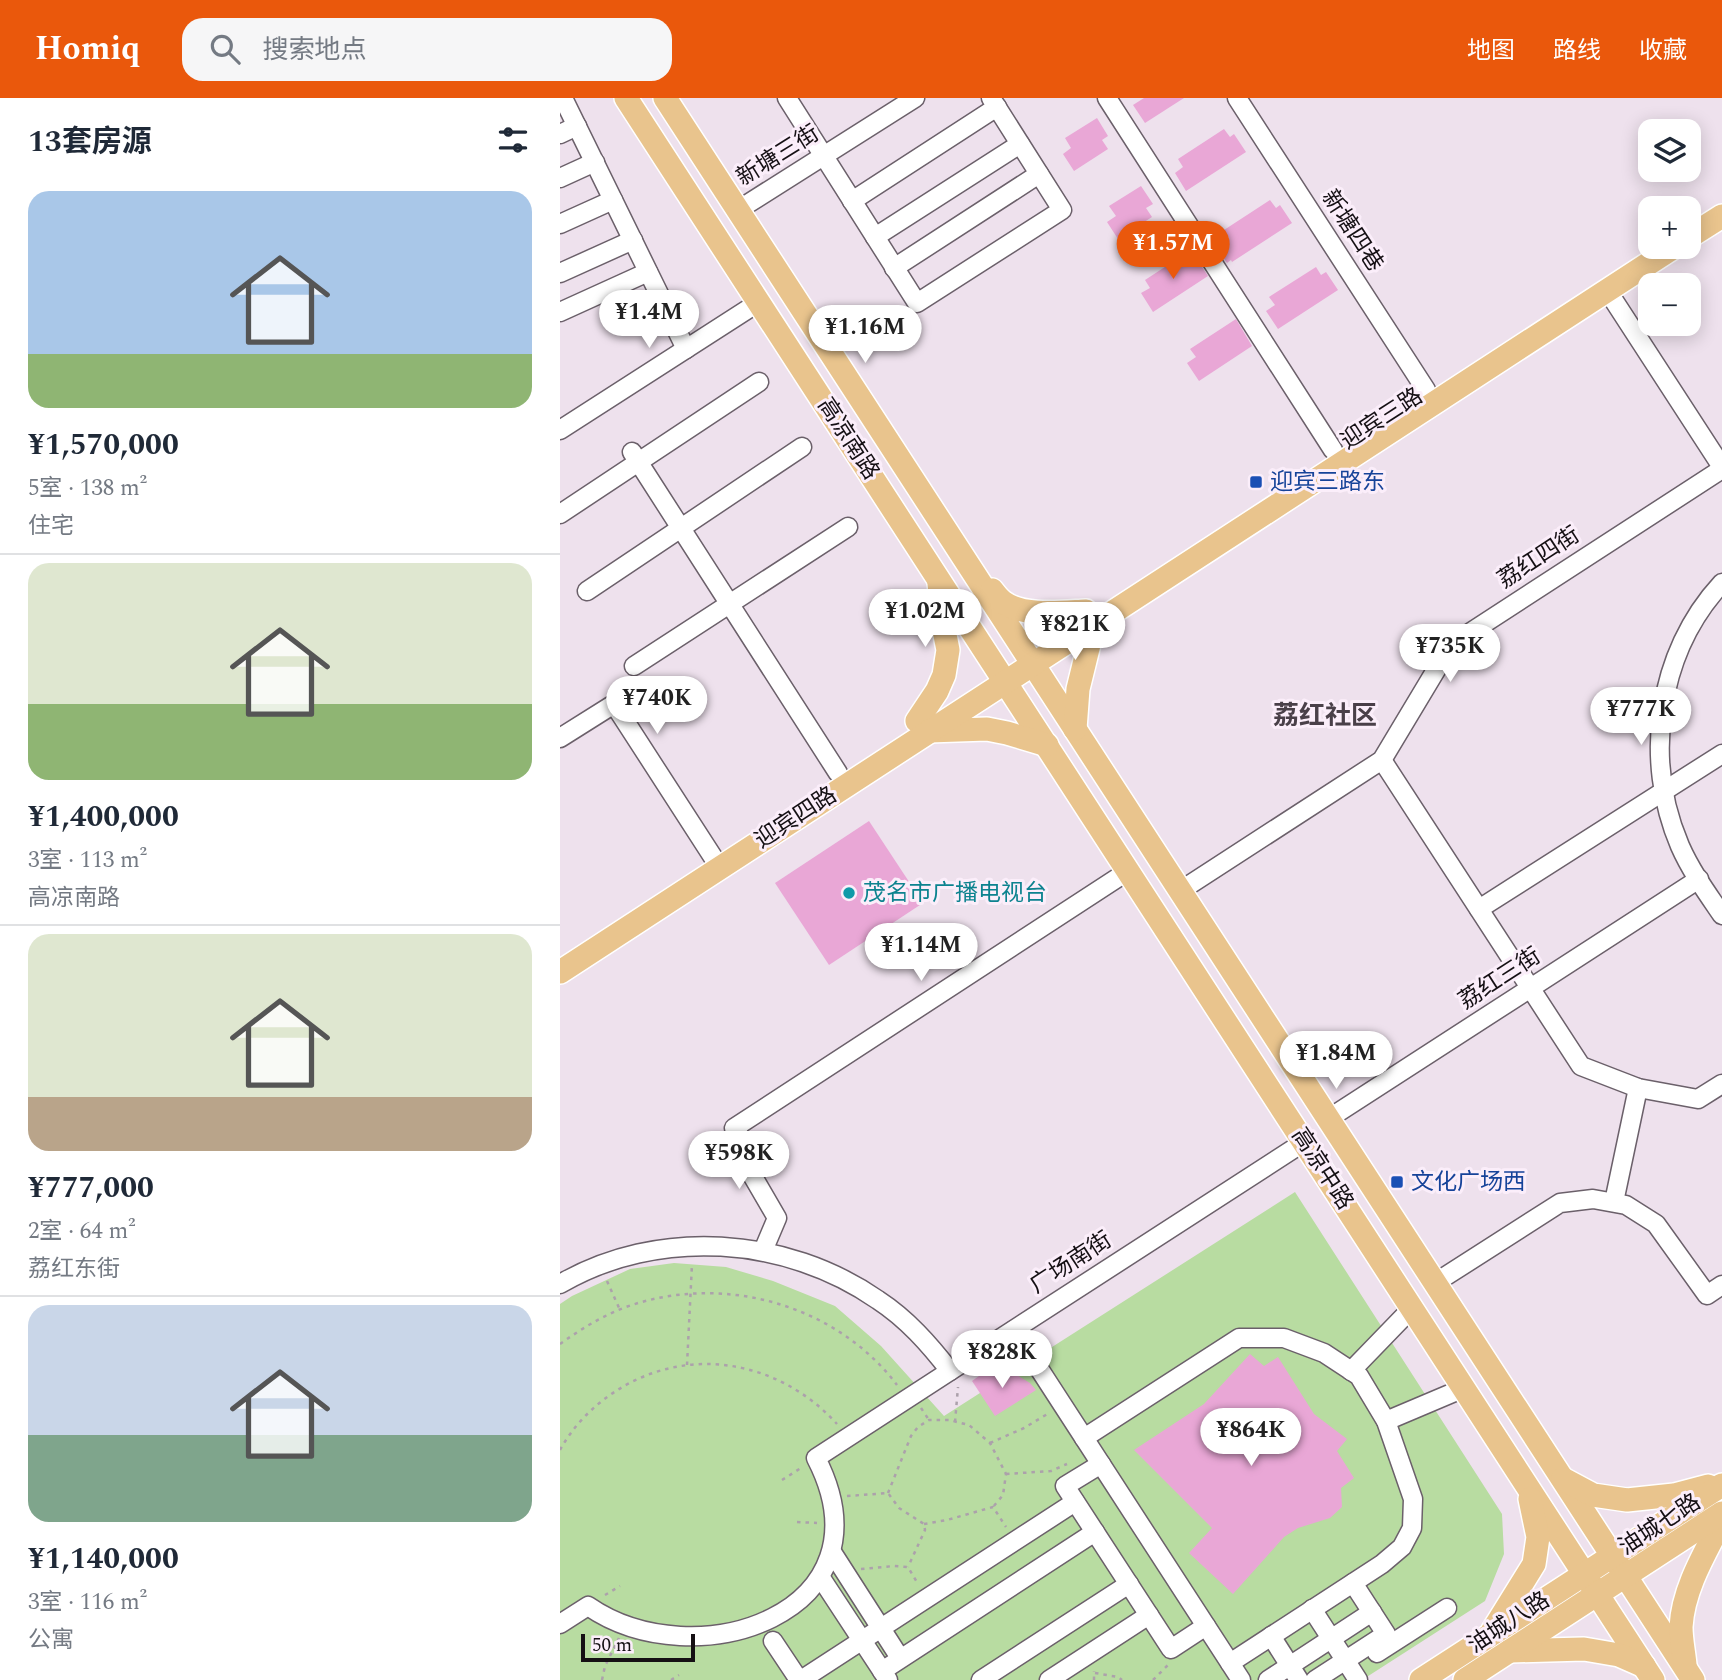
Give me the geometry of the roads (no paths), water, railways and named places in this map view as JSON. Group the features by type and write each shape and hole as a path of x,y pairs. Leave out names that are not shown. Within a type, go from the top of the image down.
{"main road":[{"name":"高凉南路","path":"626,98 939,580 1014,665"},
{"name":"高凉南路","path":"665,98 968,564 1014,665"},
{"path":"1701,212 1722,198"},
{"path":"1701,229 1722,216"},
{"name":"迎宾三路","path":"1090,617 1333,450 1638,253"},
{"name":"迎宾三路","path":"1014,665 1655,259"},
{"path":"883,494 911,476"},
{"path":"968,564 1004,603 1044,614 1090,617 1078,689 1075,729"},
{"path":"939,580 948,650 944,675 923,726 987,729 1046,746"},
{"name":"迎宾四路","path":"560,955 716,862 1014,665"},
{"name":"高凉中路","path":"1014,665 1075,729 1561,1477 1598,1565"},
{"name":"高凉中路","path":"1014,665 1046,746 1527,1485 1598,1565 1612,1585"},
{"name":"迎宾四路","path":"560,972 838,773 923,726"},
{"path":"1104,833 1131,815"},
{"path":"1480,1413 1508,1396"},
{"path":"1561,1477 1593,1496 1627,1500 1674,1495 1722,1483"},
{"name":"油城七路","path":"1598,1565 1722,1483"},
{"path":"1488,1636 1534,1564 1538,1537 1527,1485"},
{"name":"油城七路","path":"1612,1585 1722,1513"},
{"path":"1689,1674 1681,1627 1687,1594 1722,1520"},
{"path":"1598,1565 1689,1674"},
{"name":"油城八路","path":"1421,1680 1598,1565"},
{"path":"1612,1585 1649,1673"},
{"name":"油城八路","path":"1465,1680 1612,1585"},
{"path":"1510,1651 1584,1649 1619,1655 1649,1673"}],"street":[{"path":"563,98 568,130 594,162 686,349"},
{"name":"新塘三街","path":"738,210 915,98"},
{"path":"1107,98 1333,450"},
{"name":"新塘四巷","path":"1237,98 1426,390"},
{"path":"793,100 824,156 852,201 876,237 894,268 917,303 1062,210 994,102 852,201"},
{"path":"876,237 1020,144"},
{"path":"560,178 594,162"},
{"path":"894,268 1039,174"},
{"path":"560,224 613,200"},
{"path":"560,273 633,240"},
{"path":"560,312 648,272"},
{"path":"1607,290 1722,468"},
{"path":"560,430 759,302"},
{"path":"560,514 636,457 759,382"},
{"path":"587,591 802,447"},
{"path":"636,457 838,773"},
{"name":"荔红四街","path":"1180,891 1382,761 1451,645 1722,468"},
{"path":"634,666 848,527"},
{"path":"1720,910 1681,848 1672,826 1664,791 1660,735 1667,690 1681,646 1704,606 1722,583"},
{"path":"560,738 614,704 716,862"},
{"path":"1479,909 1722,754"},
{"path":"1382,761 1581,1066 1638,1088 1698,1099 1722,1084"},
{"path":"763,1251 777,1217 745,1163 750,1151 734,1128 1128,871"},
{"name":"荔红三街","path":"1328,1119 1699,879"},
{"path":"1614,1202 1638,1088"},
{"name":"广场南街","path":"832,1552 835,1523 831,1497 816,1458 1304,1142"},
{"path":"1435,1283 1560,1202 1593,1199 1626,1205 1656,1224 1707,1294 1722,1285"},
{"path":"560,1284 600,1265 662,1249 725,1246 763,1251 812,1264 879,1300 899,1315 950,1371"},
{"path":"1352,1371 1412,1308"},
{"path":"1014,1330 1241,1680"},
{"path":"1206,1626 1171,1649 1065,1486 1093,1451 1239,1338 1284,1338 1324,1353 1359,1376 1386,1421 1413,1499 1412,1528 1402,1547 1382,1564 1230,1663"},
{"path":"1386,1421 1464,1388"},
{"path":"832,1552 823,1581 811,1604 780,1635 800,1680 1075,1502"},
{"path":"823,1581 885,1675 900,1658 1095,1532"},
{"path":"832,1552 900,1658"},
{"path":"1315,1680 1352,1670 1386,1634 1353,1583"},
{"path":"981,1680 1129,1584"},
{"path":"560,1624 587,1606 598,1620 622,1640"},
{"path":"1336,1680 1447,1608"},
{"path":"1312,1609 1352,1670"},
{"path":"1268,1680 1294,1673 1331,1639 1372,1612"},
{"path":"1049,1680 1149,1615"},
{"path":"1271,1636 1294,1673"}],"place":[{"name":"迎宾三路东","path":"1256,482"},
{"name":"茂名市广播电视台","path":"849,893"},
{"name":"文化广场西","path":"1397,1182"}],"district":[{"name":"荔红社区","path":"1325,716"}]}
